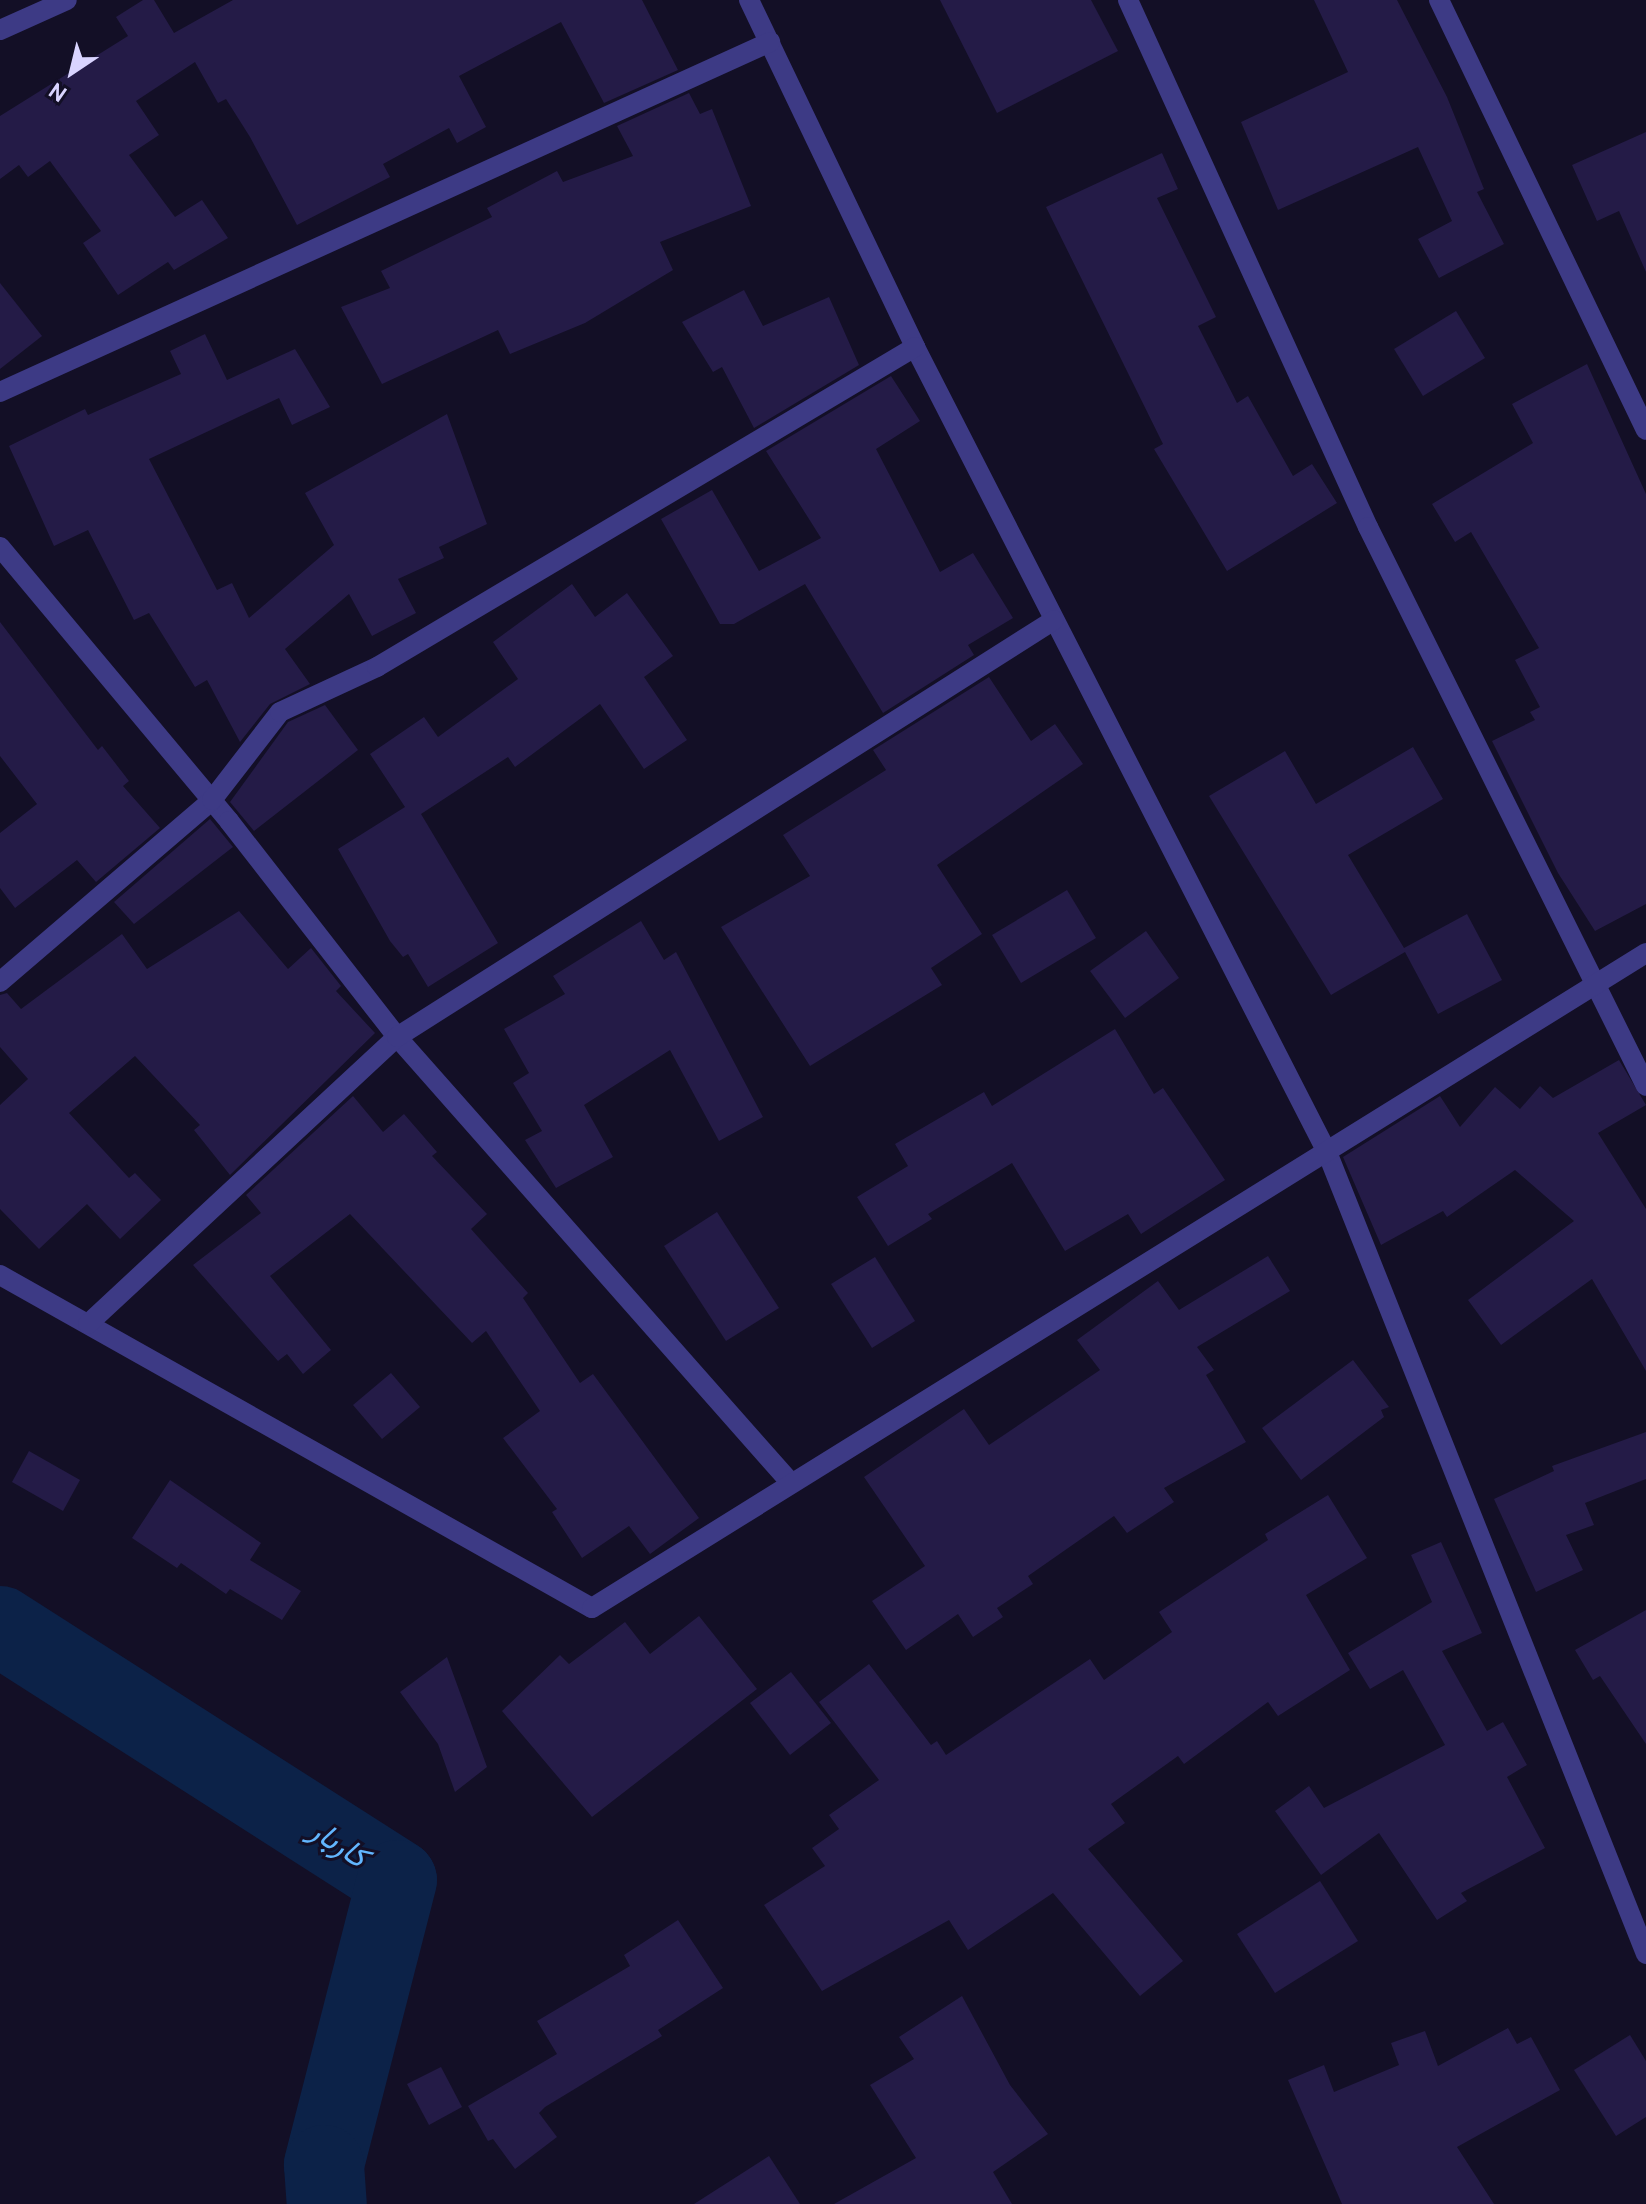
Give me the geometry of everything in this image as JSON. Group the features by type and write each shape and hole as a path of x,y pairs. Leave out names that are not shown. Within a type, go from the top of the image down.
{"street":[{"path":"0,30 67,0"},
{"path":"749,0 915,347 1327,1152 1646,1954"},
{"path":"1128,0 1368,527 1595,990 1646,1086"},
{"path":"1439,0 1646,430"},
{"path":"0,392 770,42"},
{"path":"0,982 212,800 280,712 377,667 915,347"},
{"path":"0,547 212,800 397,1037 790,1482"},
{"path":"88,1324 397,1037 1054,620"},
{"path":"0,1275 592,1608 790,1482 1595,990 1646,953"}],"building":[{"path":"143,0 154,0 174,33 233,0 642,0 678,70 604,103 561,22 459,76 486,127 457,143 449,128 383,164 390,177 297,225 250,137 226,99 218,103 195,62 136,101 159,135 129,155 175,217 202,200 228,238 174,270 168,262 118,295 83,243 101,231 50,161 28,177 19,165 0,179 0,116 128,36 116,17"},
{"path":"940,0 1091,0 1118,51 997,113"},
{"path":"1314,0 1397,0 1447,97 1484,189 1477,192 1504,244 1439,278 1418,239 1452,221 1418,147 1278,210 1241,122 1348,72"},
{"path":"689,93 700,114 712,109 751,206 660,242 673,270 585,323 510,354 498,330 382,384 341,307 390,288 381,271 492,217 487,208 557,171 563,182 633,156 617,126"},
{"path":"1646,132 1646,272 1619,211 1597,221 1572,165"},
{"path":"1162,153 1178,189 1157,198 1216,317 1198,326 1237,403 1248,396 1293,476 1312,464 1337,503 1227,571 1154,449 1163,444 1046,207"},
{"path":"0,283 42,336 0,369"},
{"path":"744,290 763,326 829,297 859,365 754,428 722,367 713,372 682,322"},
{"path":"1456,311 1485,358 1423,396 1394,349"},
{"path":"205,334 227,380 295,349 330,407 292,425 279,398 149,459 217,590 232,583 249,618 334,545 305,493 447,414 487,524 439,547 444,558 398,579 416,613 372,636 349,594 285,649 310,684 270,704 240,742 207,680 195,687 149,613 134,620 88,530 54,546 9,446 85,409 88,415 181,374 170,351"},
{"path":"1587,364 1646,494 1646,904 1595,931 1558,873 1492,741 1535,720 1530,712 1540,707 1515,660 1539,648 1471,532 1455,542 1432,504 1533,443 1512,404"},
{"path":"891,376 920,421 876,449 940,572 973,553 1013,618 968,645 974,655 883,713 805,584 734,624 720,624 661,519 712,490 759,571 821,538 766,451"},
{"path":"572,584 595,617 627,593 673,656 644,677 687,740 644,769 600,704 515,767 508,757 421,814 498,943 428,987 408,954 403,957 390,941 338,849 405,807 370,754 424,717 438,737 518,679 493,642"},
{"path":"0,622 98,750 102,746 129,781 123,786 160,828 96,882 77,860 15,908 0,888 0,833 37,804 0,756"},
{"path":"989,677 1031,741 1055,724 1083,764 937,865 982,934 931,968 942,985 810,1066 721,927 810,876 783,835 886,770 873,750"},
{"path":"325,705 358,750 254,831 230,802 288,722"},
{"path":"1413,747 1443,799 1348,855 1404,948 1467,914 1502,980 1438,1014 1405,952 1331,995 1209,796 1285,751 1316,804"},
{"path":"210,819 233,847 134,924 114,902"},
{"path":"1067,890 1096,938 1021,983 992,935"},
{"path":"239,911 288,969 311,948 341,986 336,991 375,1033 230,1175 194,1130 200,1125 135,1056 69,1113 129,1178 135,1173 161,1200 120,1239 87,1204 39,1249 0,1209 0,1105 28,1079 0,1047 0,995 7,993 21,1009 122,934 147,969"},
{"path":"641,921 664,960 676,952 763,1117 719,1141 670,1050 584,1105 613,1157 556,1188 525,1140 542,1131 513,1083 529,1073 504,1029 565,994 553,976"},
{"path":"1146,931 1179,978 1125,1018 1090,971"},
{"path":"1115,1029 1154,1094 1163,1088 1225,1180 1141,1234 1128,1214 1065,1251 1012,1163 928,1214 932,1219 888,1246 857,1197 908,1166 895,1144 984,1092 992,1106"},
{"path":"1619,1060 1646,1105 1598,1133 1646,1209 1646,1371 1592,1279 1501,1345 1468,1300 1574,1221 1515,1170 1447,1217 1443,1211 1381,1245 1343,1157 1440,1096 1460,1127 1495,1087 1520,1109 1540,1086 1553,1098"},
{"path":"353,1096 383,1132 404,1114 437,1152 432,1156 487,1214 471,1229 528,1293 523,1298 580,1383 593,1374 699,1518 650,1554 629,1526 582,1558 552,1512 557,1509 503,1438 540,1411 486,1331 472,1343 350,1214 270,1276 331,1350 303,1374 287,1354 278,1361 193,1265 261,1213 246,1195"},
{"path":"717,1212 779,1308 726,1341 664,1246"},
{"path":"1268,1256 1290,1291 1197,1347 1214,1370 1206,1375 1246,1442 1164,1488 1174,1502 1127,1533 1114,1516 1028,1576 1033,1584 997,1608 1003,1617 973,1637 958,1614 906,1650 872,1601 925,1566 864,1477 964,1409 989,1445 1100,1370 1077,1340 1158,1281 1179,1310"},
{"path":"875,1257 915,1321 872,1348 831,1284"},
{"path":"1353,1360 1389,1407 1381,1410 1384,1417 1301,1480 1262,1428"},
{"path":"391,1373 420,1407 382,1439 353,1405"},
{"path":"1646,1432 1646,1479 1585,1503 1594,1525 1566,1535 1583,1570 1536,1592 1494,1499 1554,1471 1552,1466"},
{"path":"29,1451 80,1480 63,1511 12,1482"},
{"path":"170,1480 261,1543 250,1560 301,1591 282,1620 230,1589 226,1594 181,1563 177,1568 132,1538"},
{"path":"1328,1495 1367,1558 1306,1595 1350,1670 1278,1716 1268,1702 1184,1764 1178,1756 1111,1804 1125,1823 1088,1849 1183,1961 1140,1996 1053,1893 968,1950 949,1920 822,1991 764,1905 825,1866 812,1848 839,1829 829,1815 879,1780 819,1702 869,1664 931,1745 937,1741 946,1755 1090,1659 1104,1680 1172,1632 1159,1612 1268,1540 1265,1534"},
{"path":"1441,1542 1482,1633 1442,1651 1487,1731 1503,1722 1527,1765 1507,1777 1545,1848 1461,1893 1467,1901 1437,1920 1379,1833 1321,1875 1275,1811 1309,1786 1324,1808 1445,1745 1403,1670 1370,1689 1348,1653 1432,1602 1411,1555"},
{"path":"1646,1610 1646,1744 1600,1676 1593,1680 1575,1650"},
{"path":"699,1616 757,1689 592,1817 502,1711 560,1655 569,1664 625,1622 650,1654"},
{"path":"447,1657 487,1767 455,1792 438,1744 400,1692"},
{"path":"791,1672 831,1723 790,1755 750,1703"},
{"path":"1320,1881 1358,1941 1275,1993 1237,1934"},
{"path":"678,1920 723,1988 658,2030 662,2036 545,2107 539,2113 557,2137 515,2169 493,2139 488,2141 468,2106 557,2054 537,2021 630,1966 624,1955"},
{"path":"962,1996 1010,2085 1048,2134 993,2172 1012,2204 834,2204 916,2158 870,2085 914,2059 899,2037"},
{"path":"1508,2028 1517,2044 1531,2037 1560,2090 1457,2147 1494,2204 1342,2204 1288,2080 1324,2065 1334,2092 1399,2065 1391,2043 1425,2031 1438,2066"},
{"path":"1630,2035 1646,2061 1646,2117 1616,2136 1574,2070"},
{"path":"441,2067 462,2107 429,2125 407,2084"},
{"path":"769,2156 800,2204 694,2204"}],"waterway":[{"name":"کاربار","path":"0,1626 397,1880 324,2165 327,2204"}]}
